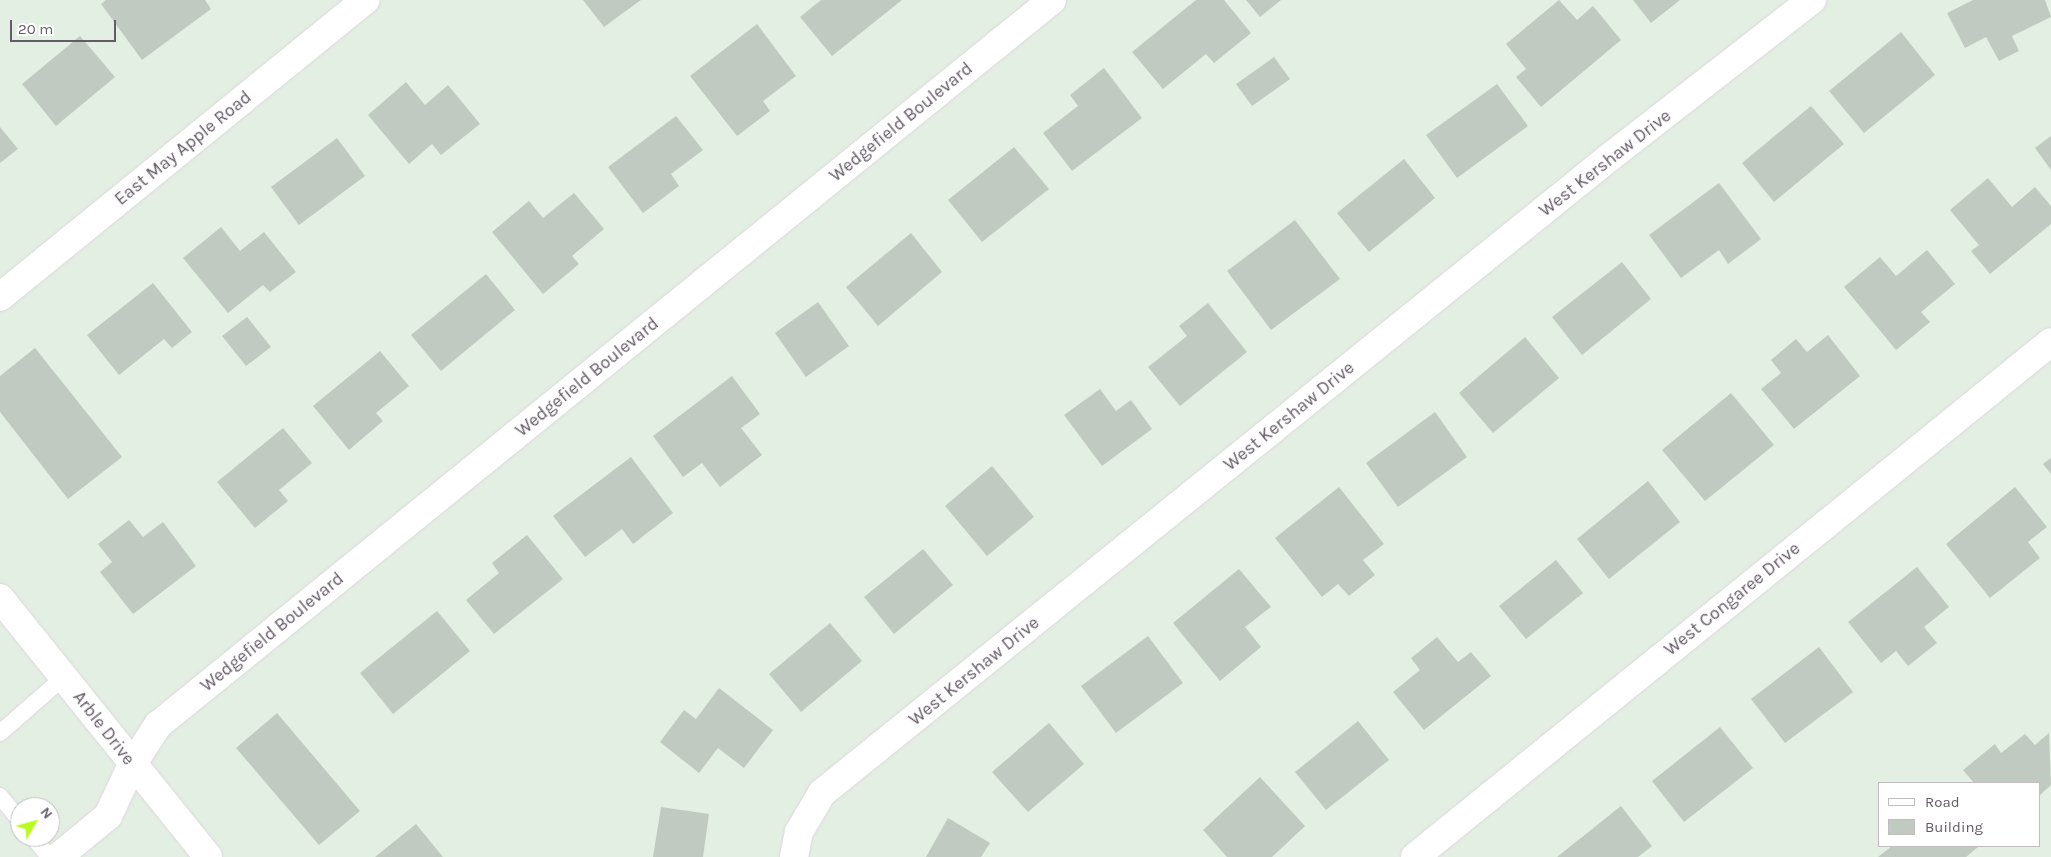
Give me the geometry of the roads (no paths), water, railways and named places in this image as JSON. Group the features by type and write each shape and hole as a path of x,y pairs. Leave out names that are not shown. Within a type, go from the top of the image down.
{"street":[{"name":"East May Apple Road","path":"0,297 366,0"},
{"name":"Wedgefield Boulevard","path":"58,857 108,816 132,764 158,725 1052,0"},
{"name":"West Kershaw Drive","path":"794,856 799,832 822,793 1610,158 1812,0"},
{"name":"West Congaree Drive","path":"1415,857 2051,342"},
{"name":"Arble Drive","path":"0,598 208,857"}],"lane":[{"path":"0,733 64,677"},
{"path":"0,796 10,808"},
{"path":"41,847 49,857"}]}
